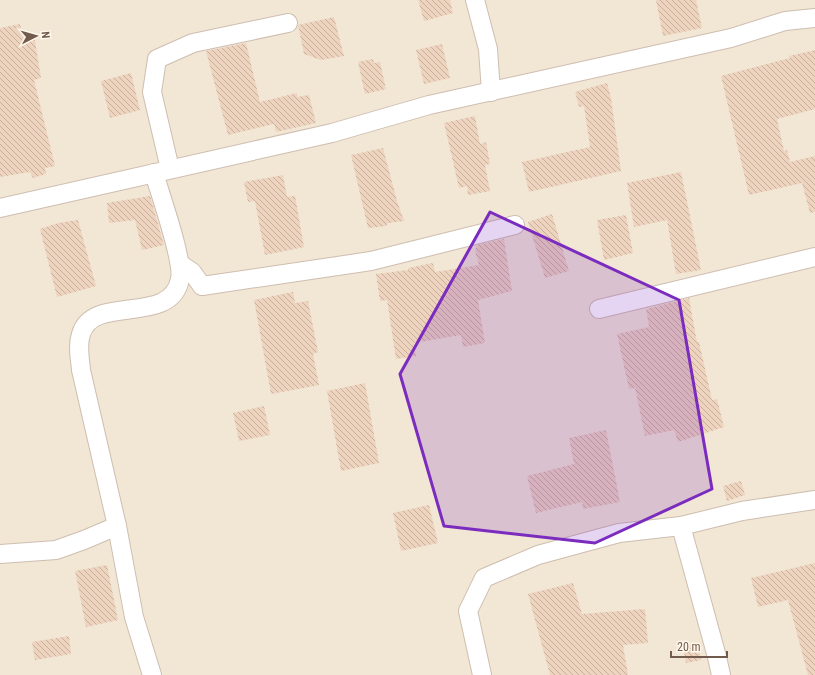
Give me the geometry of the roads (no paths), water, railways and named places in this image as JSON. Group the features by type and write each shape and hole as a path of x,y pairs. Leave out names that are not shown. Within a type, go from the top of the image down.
{"street":[{"path":"475,0 488,49 491,92"},
{"path":"0,208 332,133 429,105 731,38 785,21 815,18"},
{"path":"152,675 134,617 117,526 81,370 79,347 81,334 87,322 104,313 159,305 174,293 180,279 180,264 162,171 152,92 157,59 193,43 288,23"},
{"path":"180,264 192,272 202,286 371,261 515,225"},
{"path":"599,308 815,257"},
{"path":"482,675 468,611 484,578 545,553 619,534 681,526 742,511 815,500"},
{"path":"0,554 56,550 117,526"},
{"path":"681,526 721,675"}]}
